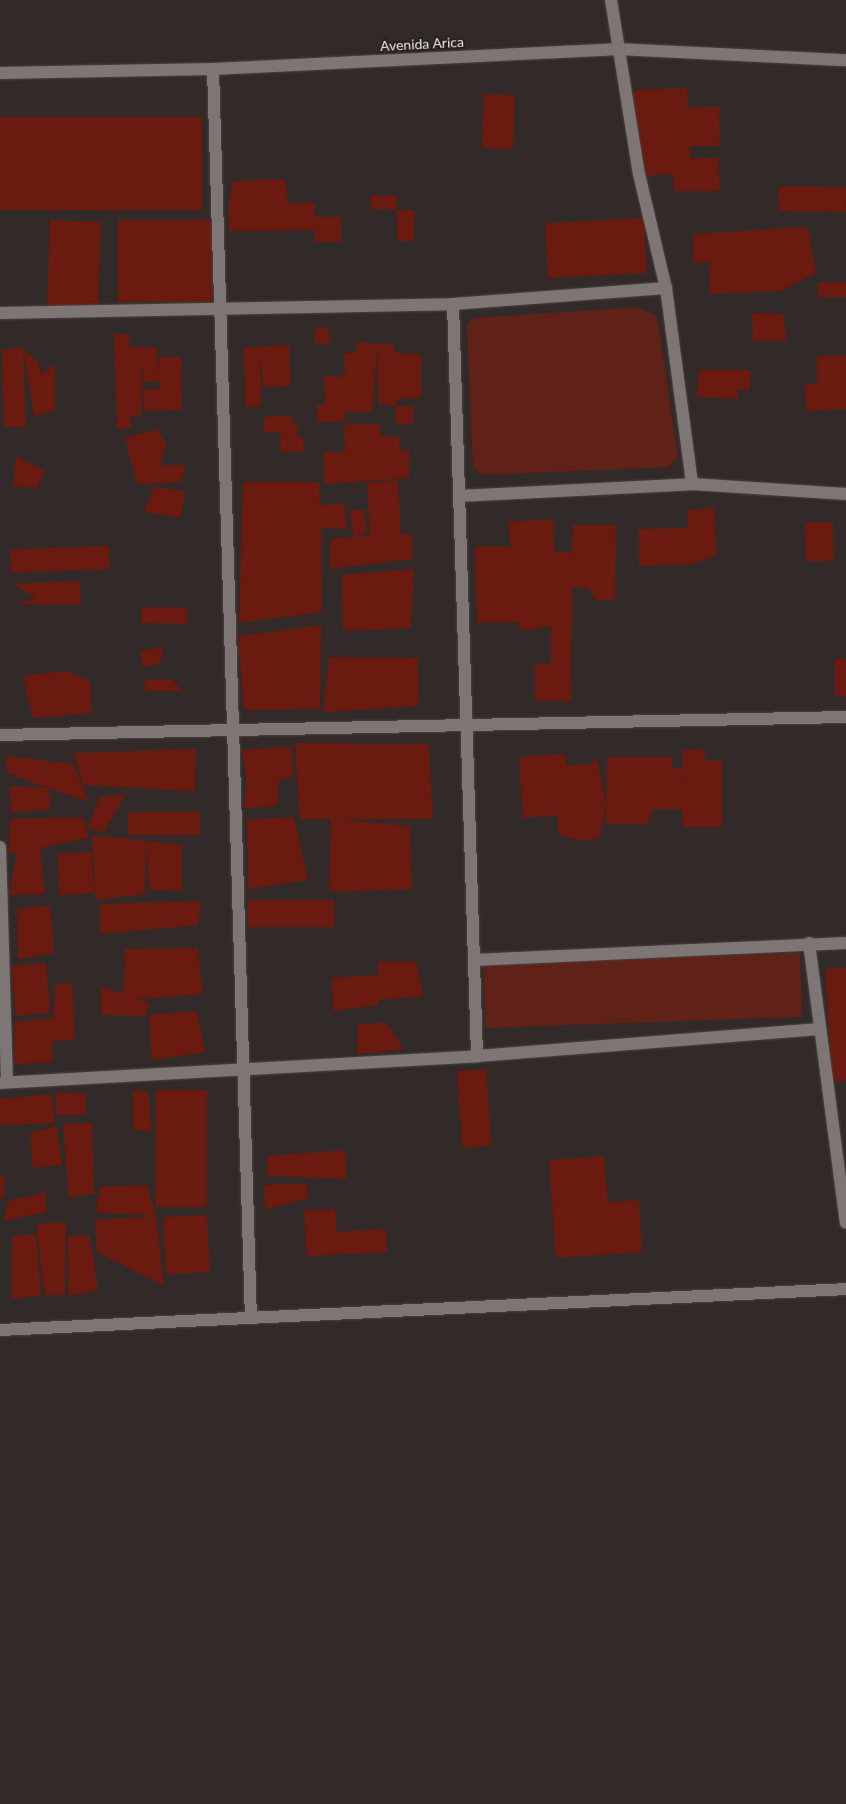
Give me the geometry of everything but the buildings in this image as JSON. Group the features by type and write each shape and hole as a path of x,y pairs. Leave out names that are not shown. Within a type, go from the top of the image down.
{"street":[{"path":"611,0 617,49 639,174 666,288 692,484"},
{"name":"Avenida Arica","path":"0,73 212,69 617,49 846,60"},
{"path":"212,69 222,310 251,1316"},
{"path":"0,313 453,304 666,288"},
{"path":"453,304 477,1056"},
{"path":"459,496 692,484 846,494"},
{"path":"0,735 466,727 846,717"},
{"path":"0,847 1,995 4,1083 243,1067 477,1056 820,1029"},
{"path":"474,960 809,943 846,943"},
{"path":"809,943 846,1223"},
{"path":"0,1330 251,1316 846,1290"}],"shaded area":[{"path":"636,307 657,316 678,457 669,467 482,475 473,467 467,325 473,318"},
{"path":"800,953 802,1017 485,1028 483,964"}]}
